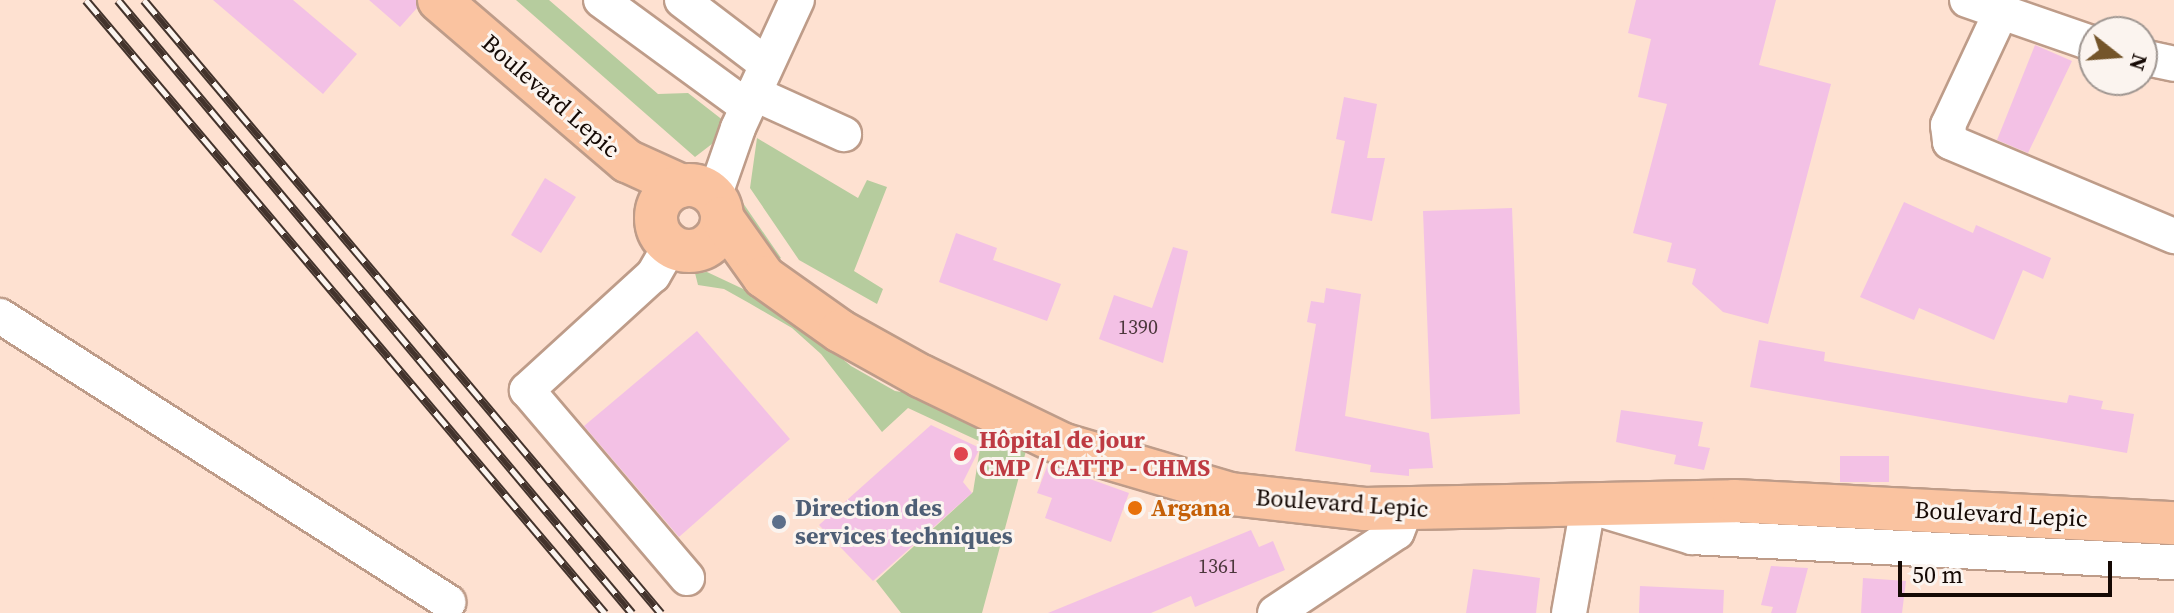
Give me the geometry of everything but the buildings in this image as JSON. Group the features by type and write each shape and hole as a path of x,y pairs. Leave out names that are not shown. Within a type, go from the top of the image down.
{"main road":[{"name":"Boulevard Lepic","path":"439,0 799,304 907,369 1075,449 1268,502 1406,509 1734,501 2174,523"}],"street":[{"path":"601,0 751,98 844,134"},
{"path":"682,0 751,98"},
{"path":"687,578 527,390 653,275 691,214 797,0"},
{"path":"1967,0 2078,38"},
{"path":"2001,12 1948,125 1950,142 2174,236"},
{"path":"0,316 448,602"},
{"path":"1569,613 1588,506"},
{"name":"Boulevard Lepic","path":"1588,506 1692,537 2174,562"},
{"path":"1275,613 1397,532 1406,509"}],"green space":[{"path":"516,0 549,0 658,94 688,93 724,121 721,137 695,157"},
{"path":"757,138 858,198 867,180 887,187 854,271 883,289 877,304 799,260 750,188"},
{"path":"743,203 781,258 774,263 742,212"},
{"path":"707,272 777,305 851,366 895,391 921,395 1026,451 982,613 901,613 876,581 973,492 981,442 908,408 882,432 821,354 792,328 749,303 724,289 698,285 695,273"}],"railway":[{"path":"86,0 605,613"},
{"path":"118,0 632,613"},
{"path":"144,0 661,613"}],"place":[{"name":"Hôpital de jour CMP / CATTP - CHMS","path":"961,454"},
{"name":"Argana","path":"1135,508"},
{"name":"Direction des services techniques","path":"779,522"}]}
